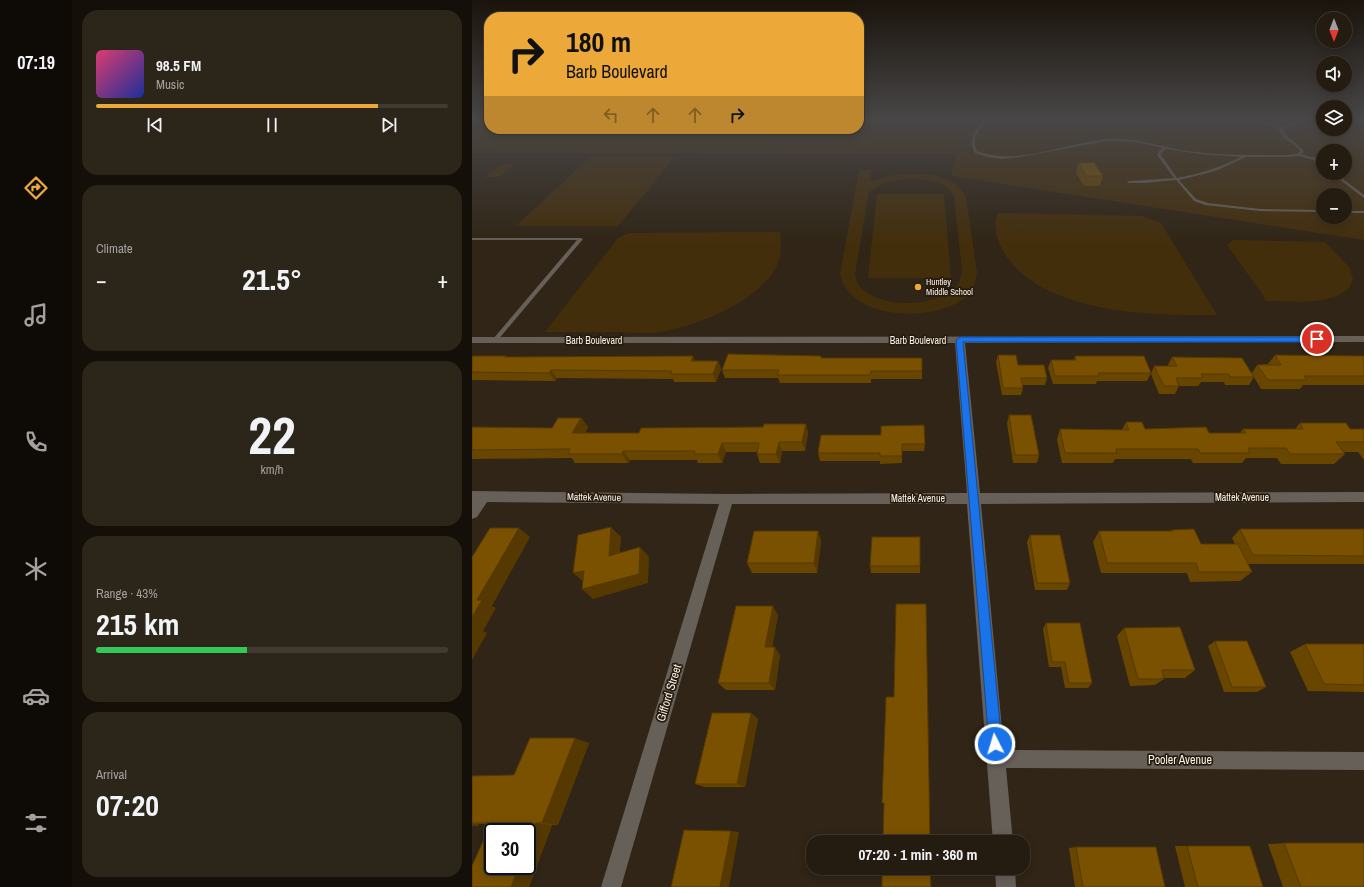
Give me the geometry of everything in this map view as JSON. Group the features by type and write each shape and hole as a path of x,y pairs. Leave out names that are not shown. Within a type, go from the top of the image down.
{"street":[{"name":"Barb Boulevard","path":"472,340 1364,339"},
{"path":"960,340 1002,835"},
{"path":"472,513 478,496"},
{"name":"Mattek Avenue","path":"478,496 727,499 973,497 1364,497"},
{"name":"Gifford Street","path":"611,887 727,499"},
{"name":"Pooler Avenue","path":"997,759 1364,761"},
{"path":"1005,875 1006,887"}],"lane":[{"path":"1162,160 1190,196 1195,200 1206,204 1256,210 1316,211"},
{"path":"1129,182 1163,182 1178,180 1220,168 1237,160"},
{"path":"1342,180 1364,197"},
{"path":"1352,212 1364,212"},
{"path":"472,239 581,240 496,340"}],"shaded area":[{"path":"586,160 672,160 618,226 516,226"},
{"path":"955,160 1316,160 1316,180 1352,180 1352,160 1364,160 1364,240 951,176"},
{"path":"501,164 515,164 499,177 484,177"},
{"path":"859,170 871,170 870,182 894,175 922,174 937,176 949,180 959,187 966,197 977,272 971,292 966,297 952,305 935,311 915,314 895,313 876,309 859,301 847,290 840,274","holes":["915,179 928,180 940,184 946,187 954,196 962,270 961,277 954,289 948,294 928,301 907,303 886,301 867,293 859,286 855,274 869,192 886,182"]},
{"path":"877,194 944,194 951,278 868,278"},
{"path":"998,213 1143,216 1161,223 1217,315 1163,314 1102,308 1073,300 1047,290 1024,275 1006,256 996,230 996,219"},
{"path":"780,232 780,253 776,269 763,285 735,305 719,314 702,321 668,331 653,333 545,332 618,238 629,233"},
{"path":"1233,240 1325,242 1349,267 1353,279 1347,290 1338,295 1319,301 1267,301 1227,245"}],"building":[{"path":"1094,162 1103,176 1086,176 1078,163"},
{"path":"728,354 821,356 821,358 922,358 922,371 871,371 870,375 777,375 779,370 722,370"},
{"path":"998,355 1016,355 1018,365 1044,365 1047,378 1021,378 1023,388 1003,388"},
{"path":"1275,355 1364,356 1364,376 1304,376 1307,380 1268,380 1257,365 1281,365"},
{"path":"472,356 693,356 691,361 718,361 713,374 670,374 672,371 551,370 549,373 472,372"},
{"path":"1075,356 1144,356 1151,373 1098,373 1099,376 1055,376 1051,360 1076,360"},
{"path":"1172,357 1242,358 1254,377 1230,377 1229,374 1201,374 1203,378 1176,378 1179,386 1164,386 1154,366 1177,366"},
{"path":"1009,415 1031,415 1039,455 1015,455"},
{"path":"558,418 581,418 572,433 639,433 641,428 763,427 764,424 806,424 802,442 779,442 776,454 757,454 759,443 722,443 718,454 694,454 695,451 623,451 622,454 568,454 570,449 472,450 472,427 552,428"},
{"path":"1126,422 1142,422 1145,429 1206,427 1209,433 1246,433 1243,429 1303,429 1300,423 1346,423 1350,429 1364,429 1364,442 1336,442 1345,454 1290,454 1286,448 1248,448 1250,453 1200,453 1198,449 1116,449 1117,453 1065,453 1060,429 1129,430"},
{"path":"924,425 925,444 902,444 902,456 880,456 880,453 818,453 821,435 881,435 881,426"},
{"path":"611,527 609,556 640,547 639,574 582,589 584,571 573,573 578,535"},
{"path":"490,528 519,528 477,600 482,600 472,617 472,557"},
{"path":"1194,529 1201,544 1238,544 1252,572 1199,572 1196,563 1107,563 1099,531 1173,531 1172,530"},
{"path":"1240,529 1364,529 1364,556 1253,555"},
{"path":"754,531 818,531 814,563 747,563"},
{"path":"1030,535 1060,535 1070,583 1037,583"},
{"path":"872,537 920,537 920,566 870,566"},
{"path":"896,604 926,604 930,835 883,835 884,803 882,803 886,697 894,697"},
{"path":"736,606 773,606 765,647 775,647 769,683 718,683"},
{"path":"1046,623 1080,623 1092,683 1069,683 1065,662 1052,662"},
{"path":"1180,627 1195,670 1162,670 1164,679 1138,679 1124,628"},
{"path":"1215,641 1247,641 1266,687 1232,687"},
{"path":"1305,644 1364,644 1364,685 1324,684"},
{"path":"712,713 751,713 737,784 695,784"},
{"path":"530,738 575,738 542,823 472,823 472,776 514,775"},
{"path":"684,830 731,831 720,887 671,887"},
{"path":"484,839 484,875 516,875 511,887 472,887 472,866"},
{"path":"1284,843 1364,843 1364,887 1301,887"},
{"path":"1187,846 1250,846 1263,887 1198,887"},
{"path":"1076,847 1156,847 1165,887 1083,887"},
{"path":"882,875 930,875 931,887 882,887"}],"place":[{"name":"Huntley Middle School","path":"918,287"}],"route":[{"path":"995,744 960,340 1317,339"}]}
